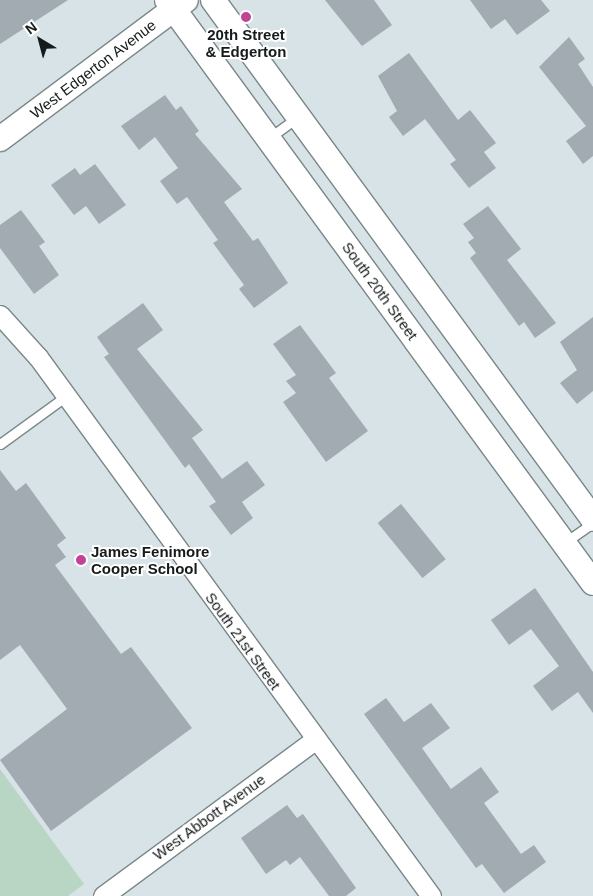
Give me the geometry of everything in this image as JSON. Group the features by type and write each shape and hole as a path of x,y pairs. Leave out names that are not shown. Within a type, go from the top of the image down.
{"street":[{"path":"214,0 593,519"},
{"name":"South 20th Street","path":"176,3 269,138 593,583"},
{"name":"West Edgerton Avenue","path":"0,139 176,3"},
{"name":"South 21st Street","path":"0,315 66,396 431,896"},
{"name":"West Abbott Avenue","path":"103,896 316,739"}],"lane":[{"path":"269,138 298,117"},
{"path":"0,444 66,396"},
{"path":"564,543 593,523"}],"green space":[{"path":"0,769 84,884 68,896 0,896"}],"building":[{"path":"0,0 68,0 0,44"},
{"path":"325,0 374,0 392,25 362,46"},
{"path":"470,0 541,0 550,11 517,35 505,19 491,29"},
{"path":"569,37 585,59 578,64 593,87 593,156 583,164 566,141 586,126 539,67"},
{"path":"409,53 458,120 470,110 496,143 484,152 496,168 469,188 450,164 456,160 425,119 403,136 389,117 397,111 378,76"},
{"path":"165,95 176,110 181,106 199,131 195,134 242,189 224,202 253,241 258,238 288,283 254,308 239,289 244,285 213,243 218,240 187,197 177,204 160,181 178,168 155,137 139,150 121,126"},
{"path":"95,164 126,205 99,224 86,206 74,215 51,185 75,168 80,175"},
{"path":"488,206 521,249 507,260 556,323 535,338 524,322 519,326 470,258 476,253 468,242 474,238 463,224"},
{"path":"21,210 45,242 39,246 59,275 34,294 0,248 0,225"},
{"path":"143,303 163,330 137,349 203,430 192,438 222,479 247,461 265,485 242,502 253,518 231,535 209,506 216,502 189,464 185,468 104,357 109,354 97,337"},
{"path":"593,317 593,391 577,404 560,383 577,370 560,342"},
{"path":"300,325 336,373 329,378 368,431 326,462 283,402 296,393 286,381 296,375 273,344"},
{"path":"0,470 16,491 26,483 66,538 57,545 66,557 55,565 121,654 131,647 192,728 51,831 0,760 67,709 20,645 0,660"},
{"path":"401,504 446,559 422,578 378,523"},
{"path":"535,588 593,672 593,713 578,692 552,711 533,686 559,666 531,629 509,645 491,620"},
{"path":"386,698 404,722 431,703 450,728 422,748 451,789 481,767 499,792 484,803 521,854 534,845 546,862 504,893 482,864 476,868 364,714"},
{"path":"287,805 297,818 303,814 356,888 346,896 329,896 300,857 290,865 286,860 266,874 241,838"}],"place":[{"name":"20th Street & Edgerton","path":"246,17"},
{"name":"James Fenimore Cooper School","path":"81,560"}]}
